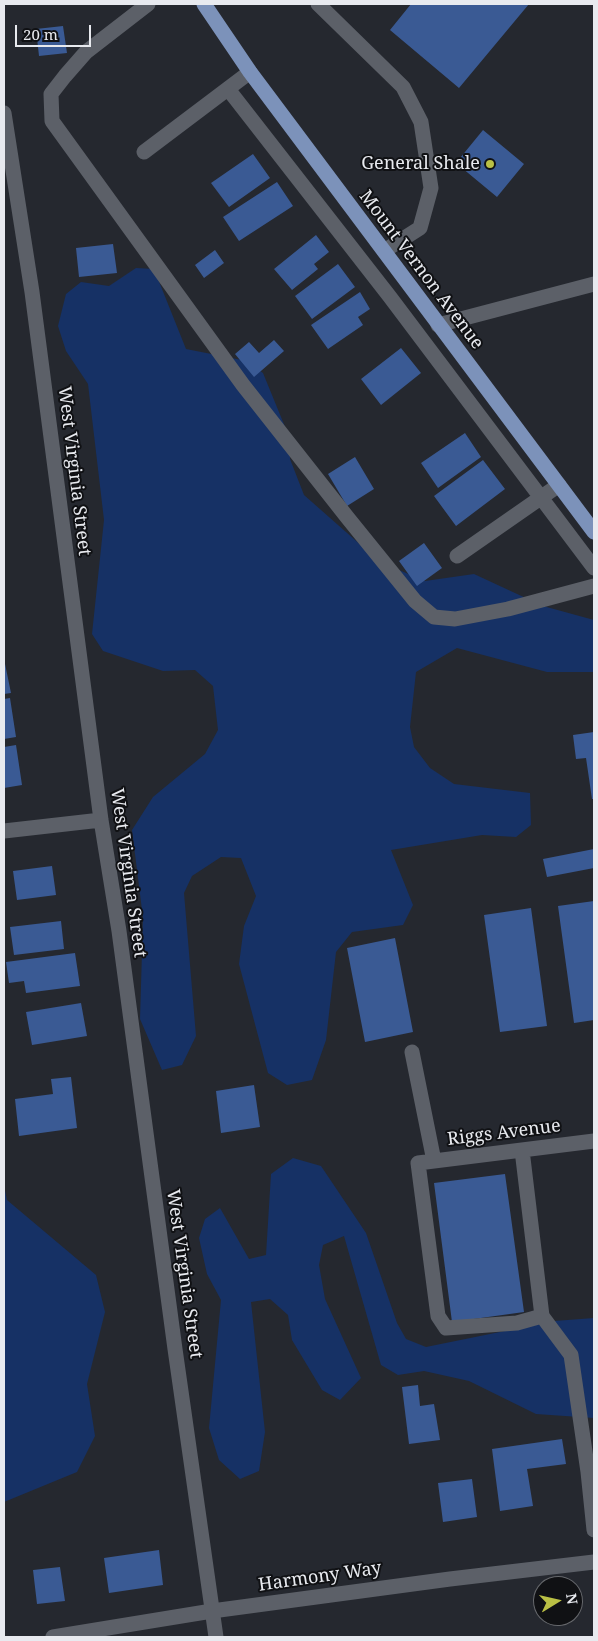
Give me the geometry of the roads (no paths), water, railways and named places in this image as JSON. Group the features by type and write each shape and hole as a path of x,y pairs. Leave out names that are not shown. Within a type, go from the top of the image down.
{"main road":[{"name":"Mount Vernon Avenue","path":"204,4 250,72 594,532"}],"street":[{"path":"148,4 86,52 65,76 51,94 52,121 243,385 409,594 434,617 455,619 594,586"},
{"path":"318,4 403,87 421,122 431,188 420,228 384,251"},
{"path":"144,152 250,72"},
{"path":"228,89 390,297 594,568"},
{"name":"West Virginia Street","path":"4,113 33,302 101,820 120,940 174,1349 216,1637"},
{"path":"438,325 594,284"},
{"path":"458,556 559,485"},
{"path":"4,830 101,820"},
{"path":"412,1052 434,1161"},
{"name":"Riggs Avenue","path":"542,1316 517,1323 446,1328 438,1316 418,1163 594,1141"},
{"path":"522,1150 542,1316 571,1355 588,1472 594,1530"},
{"name":"Harmony Way","path":"53,1637 212,1611 594,1562"}],"place":[{"name":"General Shale","path":"490,164"}]}
